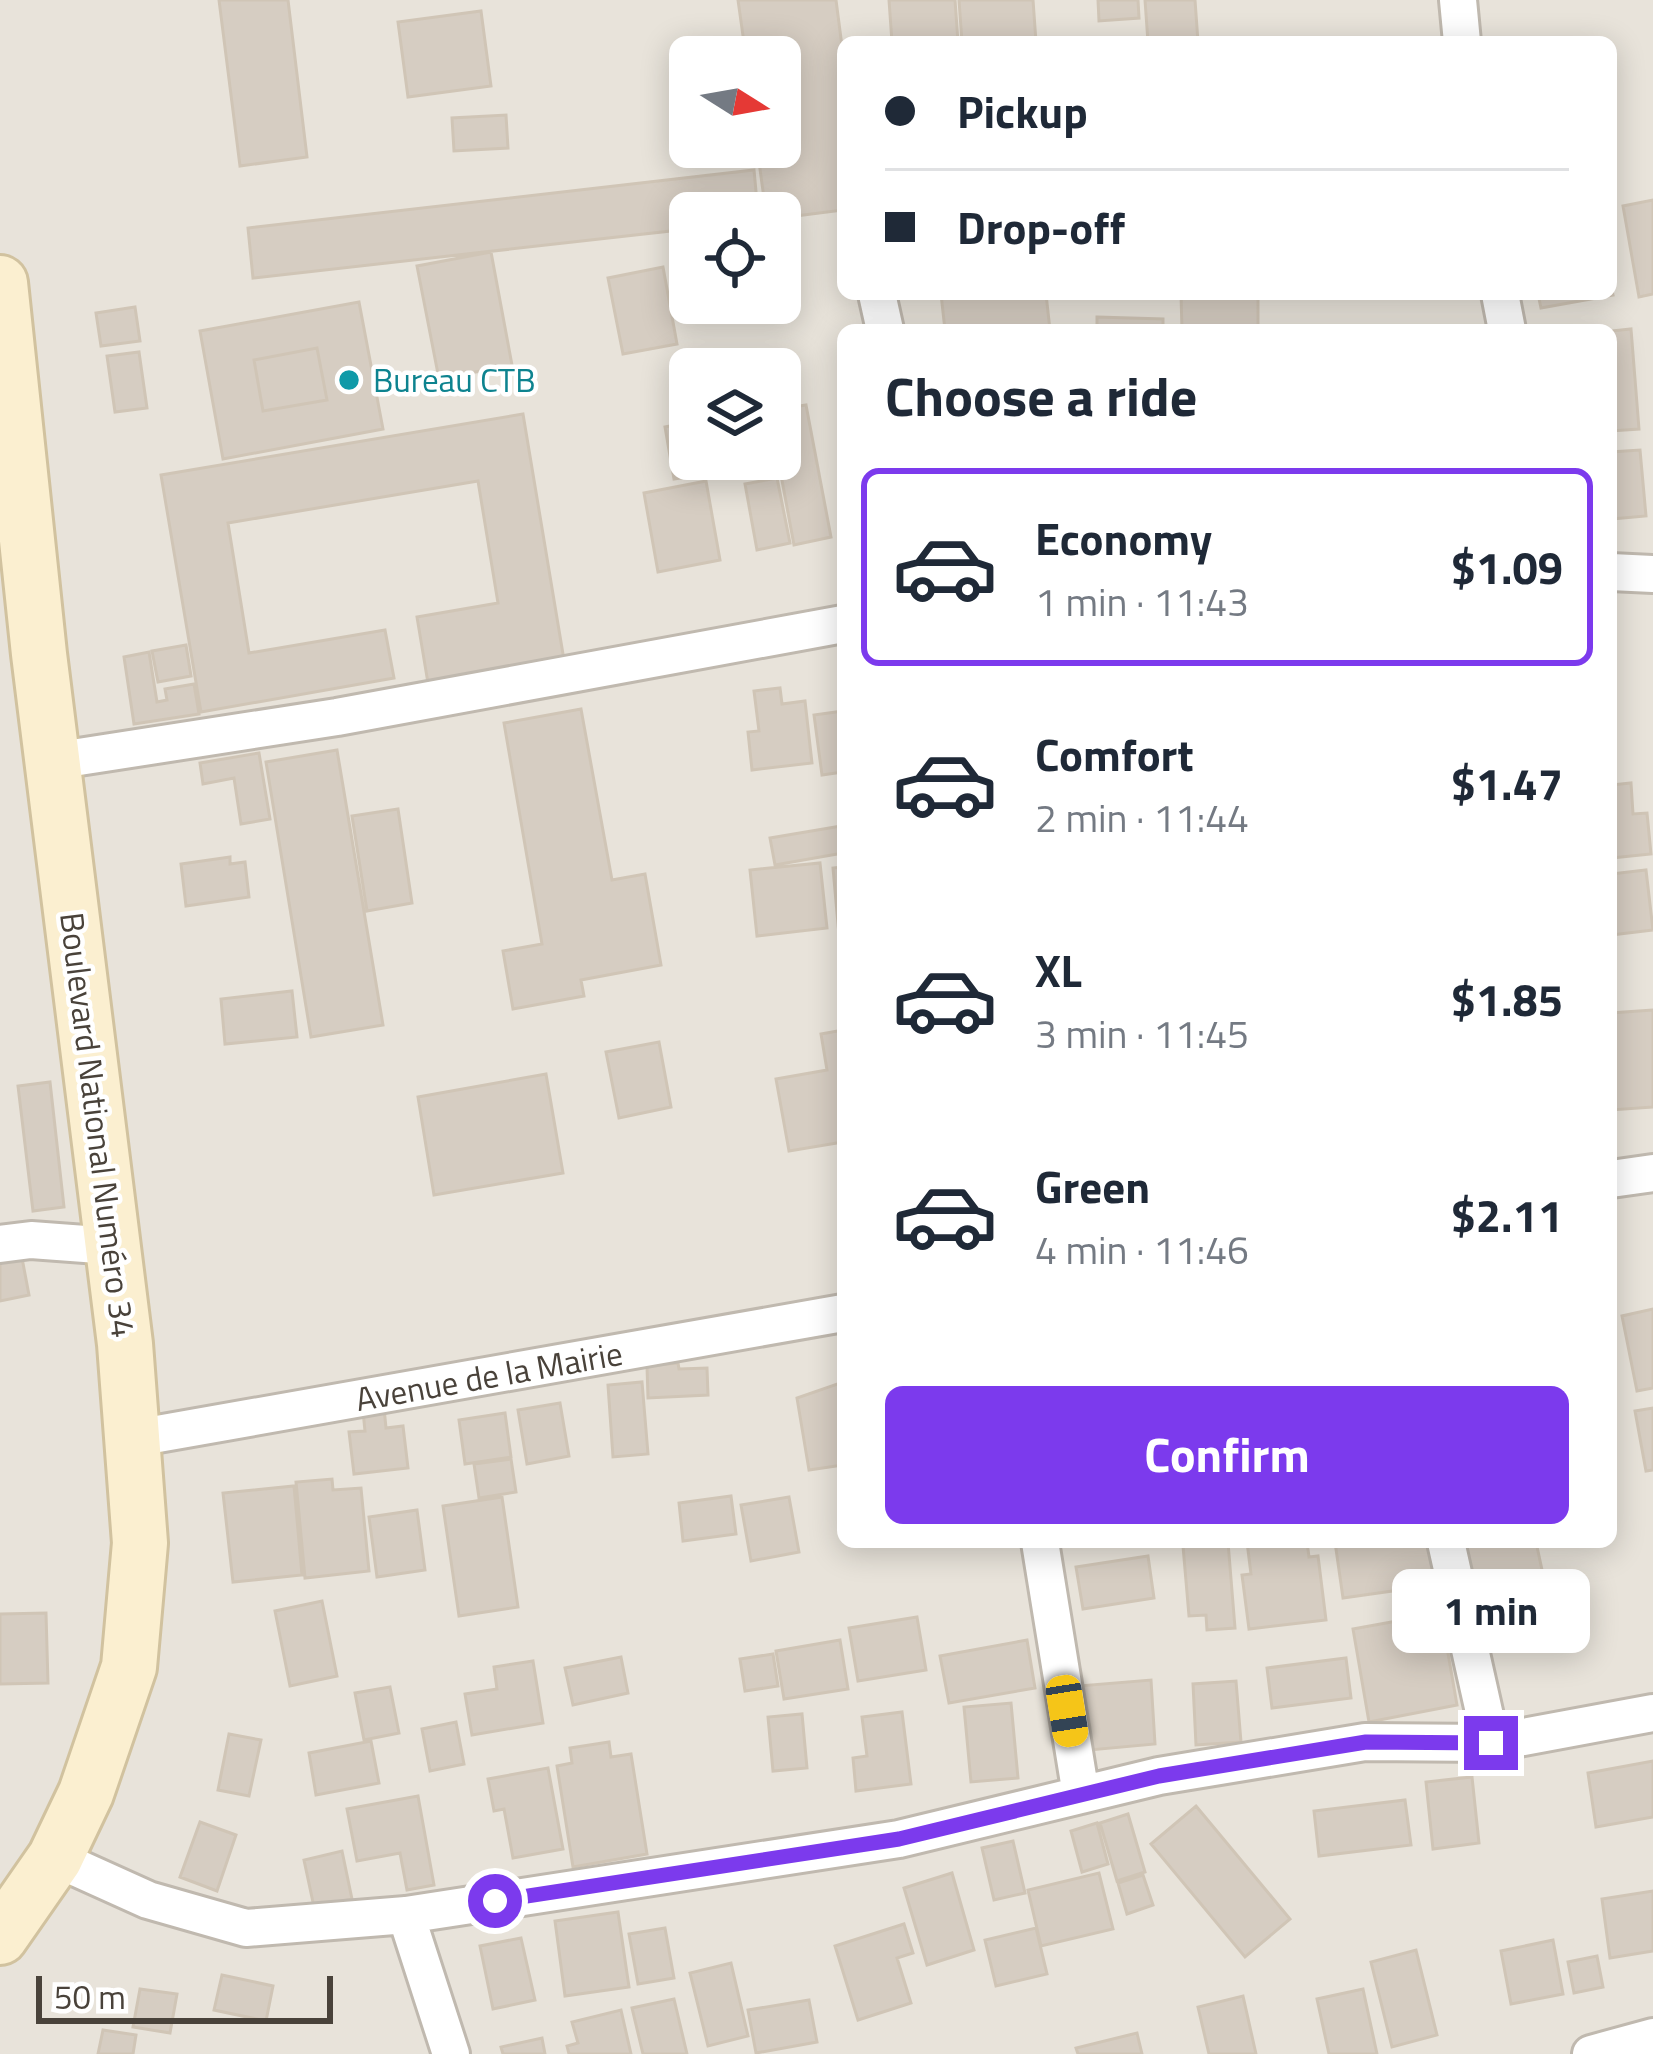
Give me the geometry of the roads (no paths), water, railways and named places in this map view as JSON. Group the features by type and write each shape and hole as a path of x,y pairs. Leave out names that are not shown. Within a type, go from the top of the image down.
{"main road":[{"name":"Boulevard National Numéro 34","path":"0,283 9,445 53,761 135,1438 140,1543 129,1667 86,1793 55,1858 0,1937"}],"street":[{"path":"1458,0 1461,36"},
{"path":"1617,572 1653,574"},
{"path":"53,761 337,717 837,625"},
{"path":"1617,1178 1653,1173"},
{"path":"0,1244 31,1240 112,1246"},
{"name":"Avenue de la Mairie","path":"135,1438 837,1314"},
{"path":"1041,1548 1081,1796"},
{"path":"1446,1548 1491,1743"},
{"path":"55,1858 148,1900 246,1928 406,1915 899,1839 1159,1776 1366,1742 1491,1743 1653,1713"},
{"path":"406,1915 451,2054"},
{"path":"1591,2054 1653,2037"}],"place":[{"name":"Bureau CTB","path":"349,380"}]}
